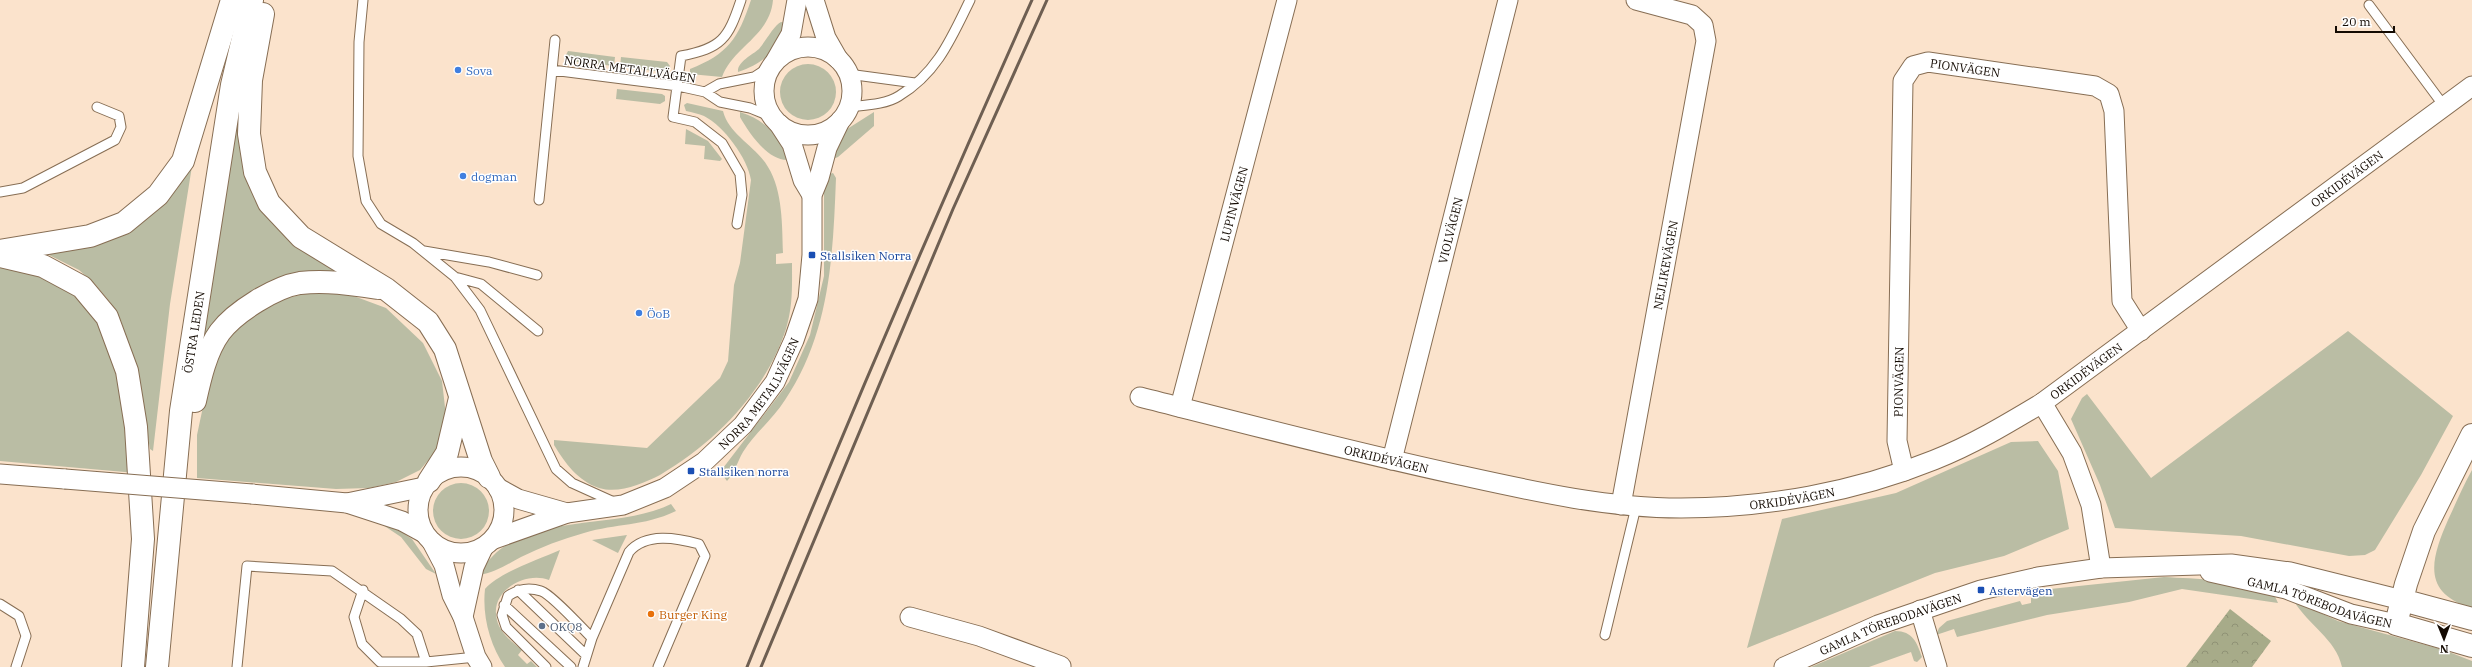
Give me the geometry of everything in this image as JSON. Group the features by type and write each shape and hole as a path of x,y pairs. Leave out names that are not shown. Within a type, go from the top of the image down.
{"main road":[{"path":"0,251 90,236 124,223 158,196 183,161 232,0"},
{"name":"ÖSTRA LEDEN","path":"145,667 167,407 220,82 238,0"},
{"name":"ÖSTRA LEDEN","path":"157,667 181,411 232,85 252,0"},
{"path":"266,0 251,80 249,134 256,172 269,203 301,237 386,289 428,322 445,349 481,461 494,483"},
{"path":"0,256 43,266 82,287 107,317 127,371 136,427 143,539 133,667"},
{"path":"167,667 188,447 195,399 205,363 220,332 269,294 298,284 331,281 386,289"},
{"path":"427,484 447,453 460,395"},
{"path":"2396,624 2424,531 2472,435"},
{"name":"GAMLA TÖREBODAVÄGEN","path":"2402,600 2472,619"},
{"name":"GAMLA TÖREBODAVÄGEN","path":"2396,624 2472,646"}],"street":[{"path":"797,0 791,34 766,78 764,92 766,105 775,120 790,131 810,134 830,129 844,114 851,97 843,67 826,38 814,0"},
{"name":"LUPINVÄGEN","path":"1180,407 1287,0"},
{"name":"VIOLVÄGEN","path":"1392,460 1508,0"},
{"name":"NEJLIKEVÄGEN","path":"1629,506 1706,41 1703,25 1692,15 1636,0"},
{"path":"774,64 787,52 800,48 814,48 827,52 843,67"},
{"name":"PIONVÄGEN","path":"1904,471 1897,441 1903,81 1913,66 1928,62 2095,86 2109,94 2114,111 2122,301 2141,331"},
{"name":"ORKIDÉVÄGEN","path":"1140,397 1392,460 1548,495 1629,506 1725,507 1785,499 1841,489 1904,471 1935,460 1992,433 2042,403 2472,86"},
{"name":"NORRA METALLVÄGEN","path":"488,543 568,513 623,505 665,488 704,462 743,425 775,382 794,340 808,299 812,255 812,195 819,178 827,148 844,114"},
{"name":"NORRA METALLVÄGEN","path":"775,120 792,144 803,180 812,195"},
{"path":"2042,403 2072,453 2091,505 2101,568"},
{"path":"347,503 427,484 446,470 459,467 472,468 494,483 504,501 504,514 501,527 488,543 472,575 463,617"},
{"path":"0,474 347,503 402,521 443,550 456,554 470,553 488,543"},
{"name":"NORRA METALLVÄGEN","path":"494,483 518,499 568,513"},
{"path":"427,484 417,510 428,538 444,564 452,595 463,617 479,662"},
{"name":"GAMLA TÖREBODAVÄGEN","path":"1784,667 1878,625 1920,610 2013,582 2101,568 2231,564 2290,572 2402,600"},
{"name":"GAMLA TÖREBODAVÄGEN","path":"2189,566 2286,589 2351,614 2396,624"},
{"path":"1920,610 1937,667"},
{"path":"910,618 986,638 1062,667"}],"lane":[{"path":"363,0 359,42 358,156 366,201 381,224 423,251 455,277 480,310 556,469 572,483 596,495 623,505"},
{"path":"737,224 742,195 740,174 722,143 695,122 673,117 681,56 706,51 726,37 741,0"},
{"path":"844,114 898,97 931,71 945,51 970,0"},
{"path":"2369,5 2444,106"},
{"path":"539,200 555,40"},
{"path":"705,92 719,84 754,77 774,64"},
{"path":"843,67 915,83"},
{"name":"NORRA METALLVÄGEN","path":"552,70 678,86 705,92 720,102 750,108 775,120"},
{"path":"0,192 23,188 115,140 121,127 119,116 97,107"},
{"path":"423,251 489,262 537,276"},
{"path":"455,277 481,284 538,331"},
{"path":"1605,635 1629,506"},
{"path":"583,667 592,638 629,552 636,544 655,538 680,538 700,544 705,556 658,667"},
{"path":"237,667 247,566 332,571 363,590 401,619 417,634 426,662"},
{"path":"546,667 506,628 502,615 508,596 518,590 530,589 542,591 592,638"},
{"path":"363,590 354,616 362,644 380,662 479,662"},
{"path":"518,590 586,656"},
{"path":"0,604 19,616 26,636 16,667"},
{"path":"504,605 571,667"}],"green space":[{"path":"751,0 773,0 770,12 765,23 734,57 722,77 690,74 690,69 714,57 730,44 741,25"},
{"path":"781,22 787,23 774,48 769,54 756,64 738,72 738,68 742,62 759,49"},
{"path":"568,51 615,57 614,66 568,61 566,55"},
{"path":"621,57 667,62 670,66 664,72 620,67"},
{"path":"802,64 814,64 824,68 832,76 836,86 836,98 832,108 824,116 814,120 802,120 792,116 784,108 780,98 780,86 784,76 792,68"},
{"path":"617,89 662,94 665,96 665,101 660,104 616,99"},
{"path":"237,102 264,213 292,241 338,271 310,273 200,349"},
{"path":"687,103 723,111 731,127 763,160 773,176 777,187 781,209 783,253 776,254 776,264 792,263 792,296 790,312 786,329 777,352 766,373 752,394 719,431 680,462 660,475 638,485 622,489 607,490 591,485 578,476 554,445 554,440 647,448 720,378 728,361 734,285 740,263 751,180 740,153 727,135 712,121 704,116 686,111 684,105"},
{"path":"740,112 749,115 764,124 776,136 788,160 773,156 760,145 740,117"},
{"path":"874,112 874,126 838,157 833,159 844,131"},
{"path":"686,129 708,141 722,159 720,161 704,159 705,146 685,144"},
{"path":"192,166 170,304 153,451 150,449 137,372 121,321 110,302 95,284 79,270 45,253 70,247"},
{"path":"833,173 836,178 830,265 820,321 812,348 800,374 785,400 775,414 747,445 727,481 720,472 789,382 810,335 824,276 824,190 826,175"},
{"path":"18,267 69,288 89,308 101,328 111,351 118,376 129,427 136,473 0,461 0,268"},
{"path":"312,292 351,295 386,308 423,343 442,381 446,416 436,451 420,470 396,482 369,488 336,489 197,478 197,435 211,369 228,339 249,318 280,300"},
{"path":"2348,331 2453,416 2421,475 2375,550 2365,555 2349,556 2241,536 2115,528 2100,485 2071,419 2082,398 2087,394 2151,478"},
{"path":"2038,441 2058,471 2069,529 2004,556 1935,573 1747,648 1782,519 1896,493 2011,442"},
{"path":"2472,470 2472,608 2456,602 2444,593 2438,584 2434,573 2437,548 2442,534"},
{"path":"455,483 467,483 477,487 485,495 489,505 489,517 485,527 477,535 467,539 455,539 445,535 437,527 433,517 433,505 437,495 445,487"},
{"path":"671,504 676,511 664,516 652,520 596,530 568,538 536,550 495,570 479,575 495,554 516,540 540,531 566,525 648,513"},
{"path":"386,522 412,539 436,574 426,569 401,537 380,523"},
{"path":"627,535 618,553 592,540"},
{"path":"560,550 549,580 530,578 520,581 504,592 498,600 496,610 497,620 501,629 514,644 522,650 518,655 527,664 531,661 537,667 505,667 495,649 488,630 484,599 485,589 500,577"},
{"path":"2164,577 2218,580 2245,584 2269,591 2275,596 2278,603 2182,589 2129,602 2047,615 1957,637 1954,629 1936,635 1939,628 1947,621 2020,601 2022,605 2031,603 2031,598 2041,590"},
{"path":"2294,601 2338,621 2444,650 2472,661 2472,667 2342,667 2334,648 2300,610"},
{"path":"2230,609 2271,641 2252,667 2186,667"},
{"path":"1895,631 1906,633 1916,643 1922,657 1917,662 1914,661 1911,652 1869,667 1811,667"}],"railway":[{"path":"747,667 886,332 1032,0"},
{"path":"761,667 953,209 1047,0"}],"place":[{"name":"Sova","path":"458,70"},
{"name":"dogman","path":"463,176"},
{"name":"Stallsiken Norra","path":"812,255"},
{"name":"ÖoB","path":"639,313"},
{"name":"Stallsiken norra","path":"691,471"},
{"name":"Astervägen","path":"1981,590"},
{"name":"Burger King","path":"651,614"},
{"name":"OKQ8","path":"542,626"}]}
